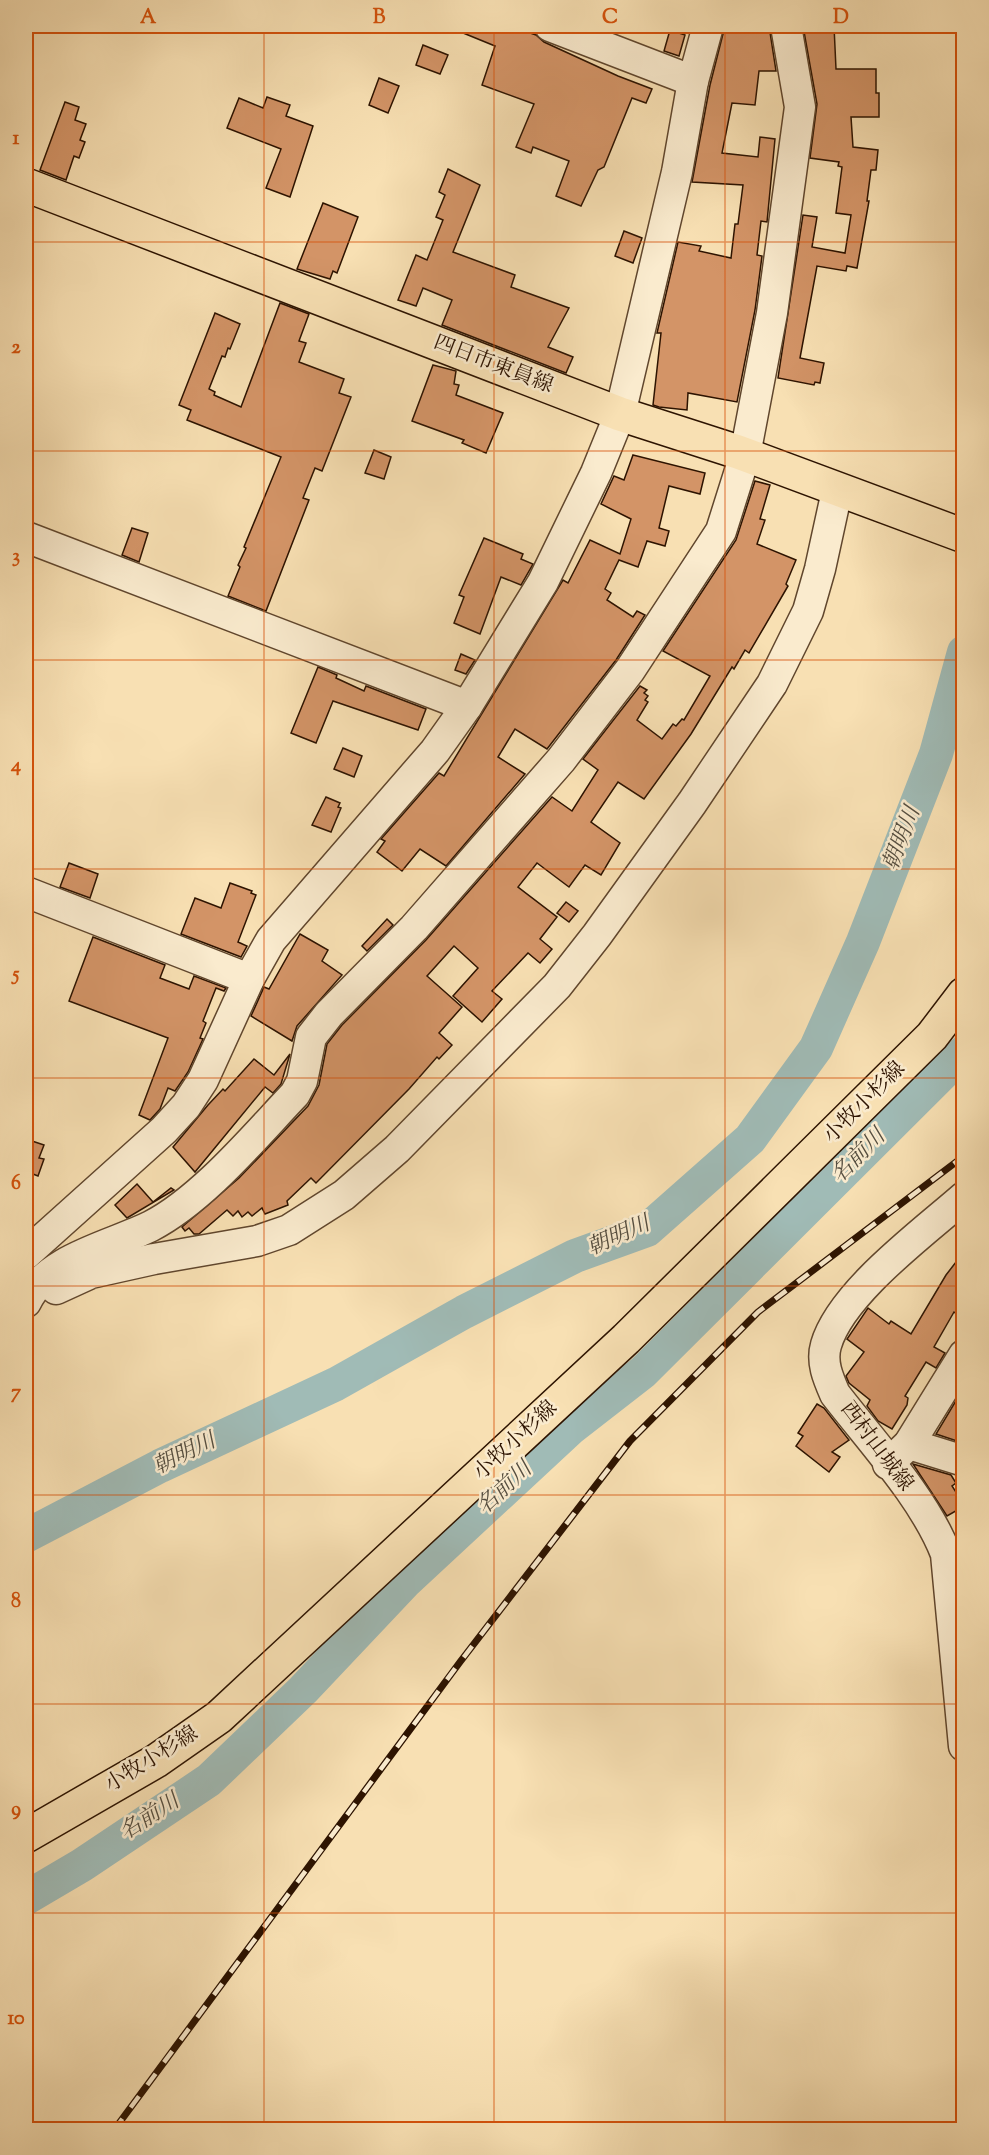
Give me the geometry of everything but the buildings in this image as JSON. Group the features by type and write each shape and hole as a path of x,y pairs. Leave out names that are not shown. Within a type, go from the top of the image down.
{"main road":[{"name":"四日市東員線","path":"26,185 620,414 745,455 841,493 963,536"},
{"name":"小牧小杉線","path":"26,1836 156,1761 219,1717 626,1339 932,1036 963,994"}],"street":[{"path":"550,26 693,81"},
{"path":"26,1254 164,1130 186,1106 203,1080 249,979 271,940 435,751 467,706 543,582 587,493 620,414 677,172 693,81 708,26"},
{"path":"26,1302 31,1290 47,1276 97,1247 152,1225 209,1184 295,1094 302,1081 310,1037 414,928 561,760 630,670 721,531 745,455 772,313 800,107 786,26"},
{"path":"26,1302 91,1273 154,1259 257,1241 289,1230 344,1196 397,1149 557,986 597,935 752,717 772,684 808,611 841,493"},
{"path":"26,537 467,706"},
{"path":"26,892 249,979"},
{"name":"西村山城線","path":"963,1197 849,1303 825,1347 827,1376 835,1394 899,1454 946,1554 963,1746"},
{"path":"963,1355 899,1454 963,1461"}],"waterway":[{"name":"朝明川","path":"26,1536 160,1466 336,1384 464,1312 575,1256 647,1230 750,1139 816,1048 863,942 936,754 964,652"},
{"name":"名前川","path":"26,1898 82,1865 209,1780 303,1690 405,1582 571,1428 643,1372 964,1052"}],"railway":[{"path":"114,2130 460,1662 630,1441 758,1312 964,1156"}]}
